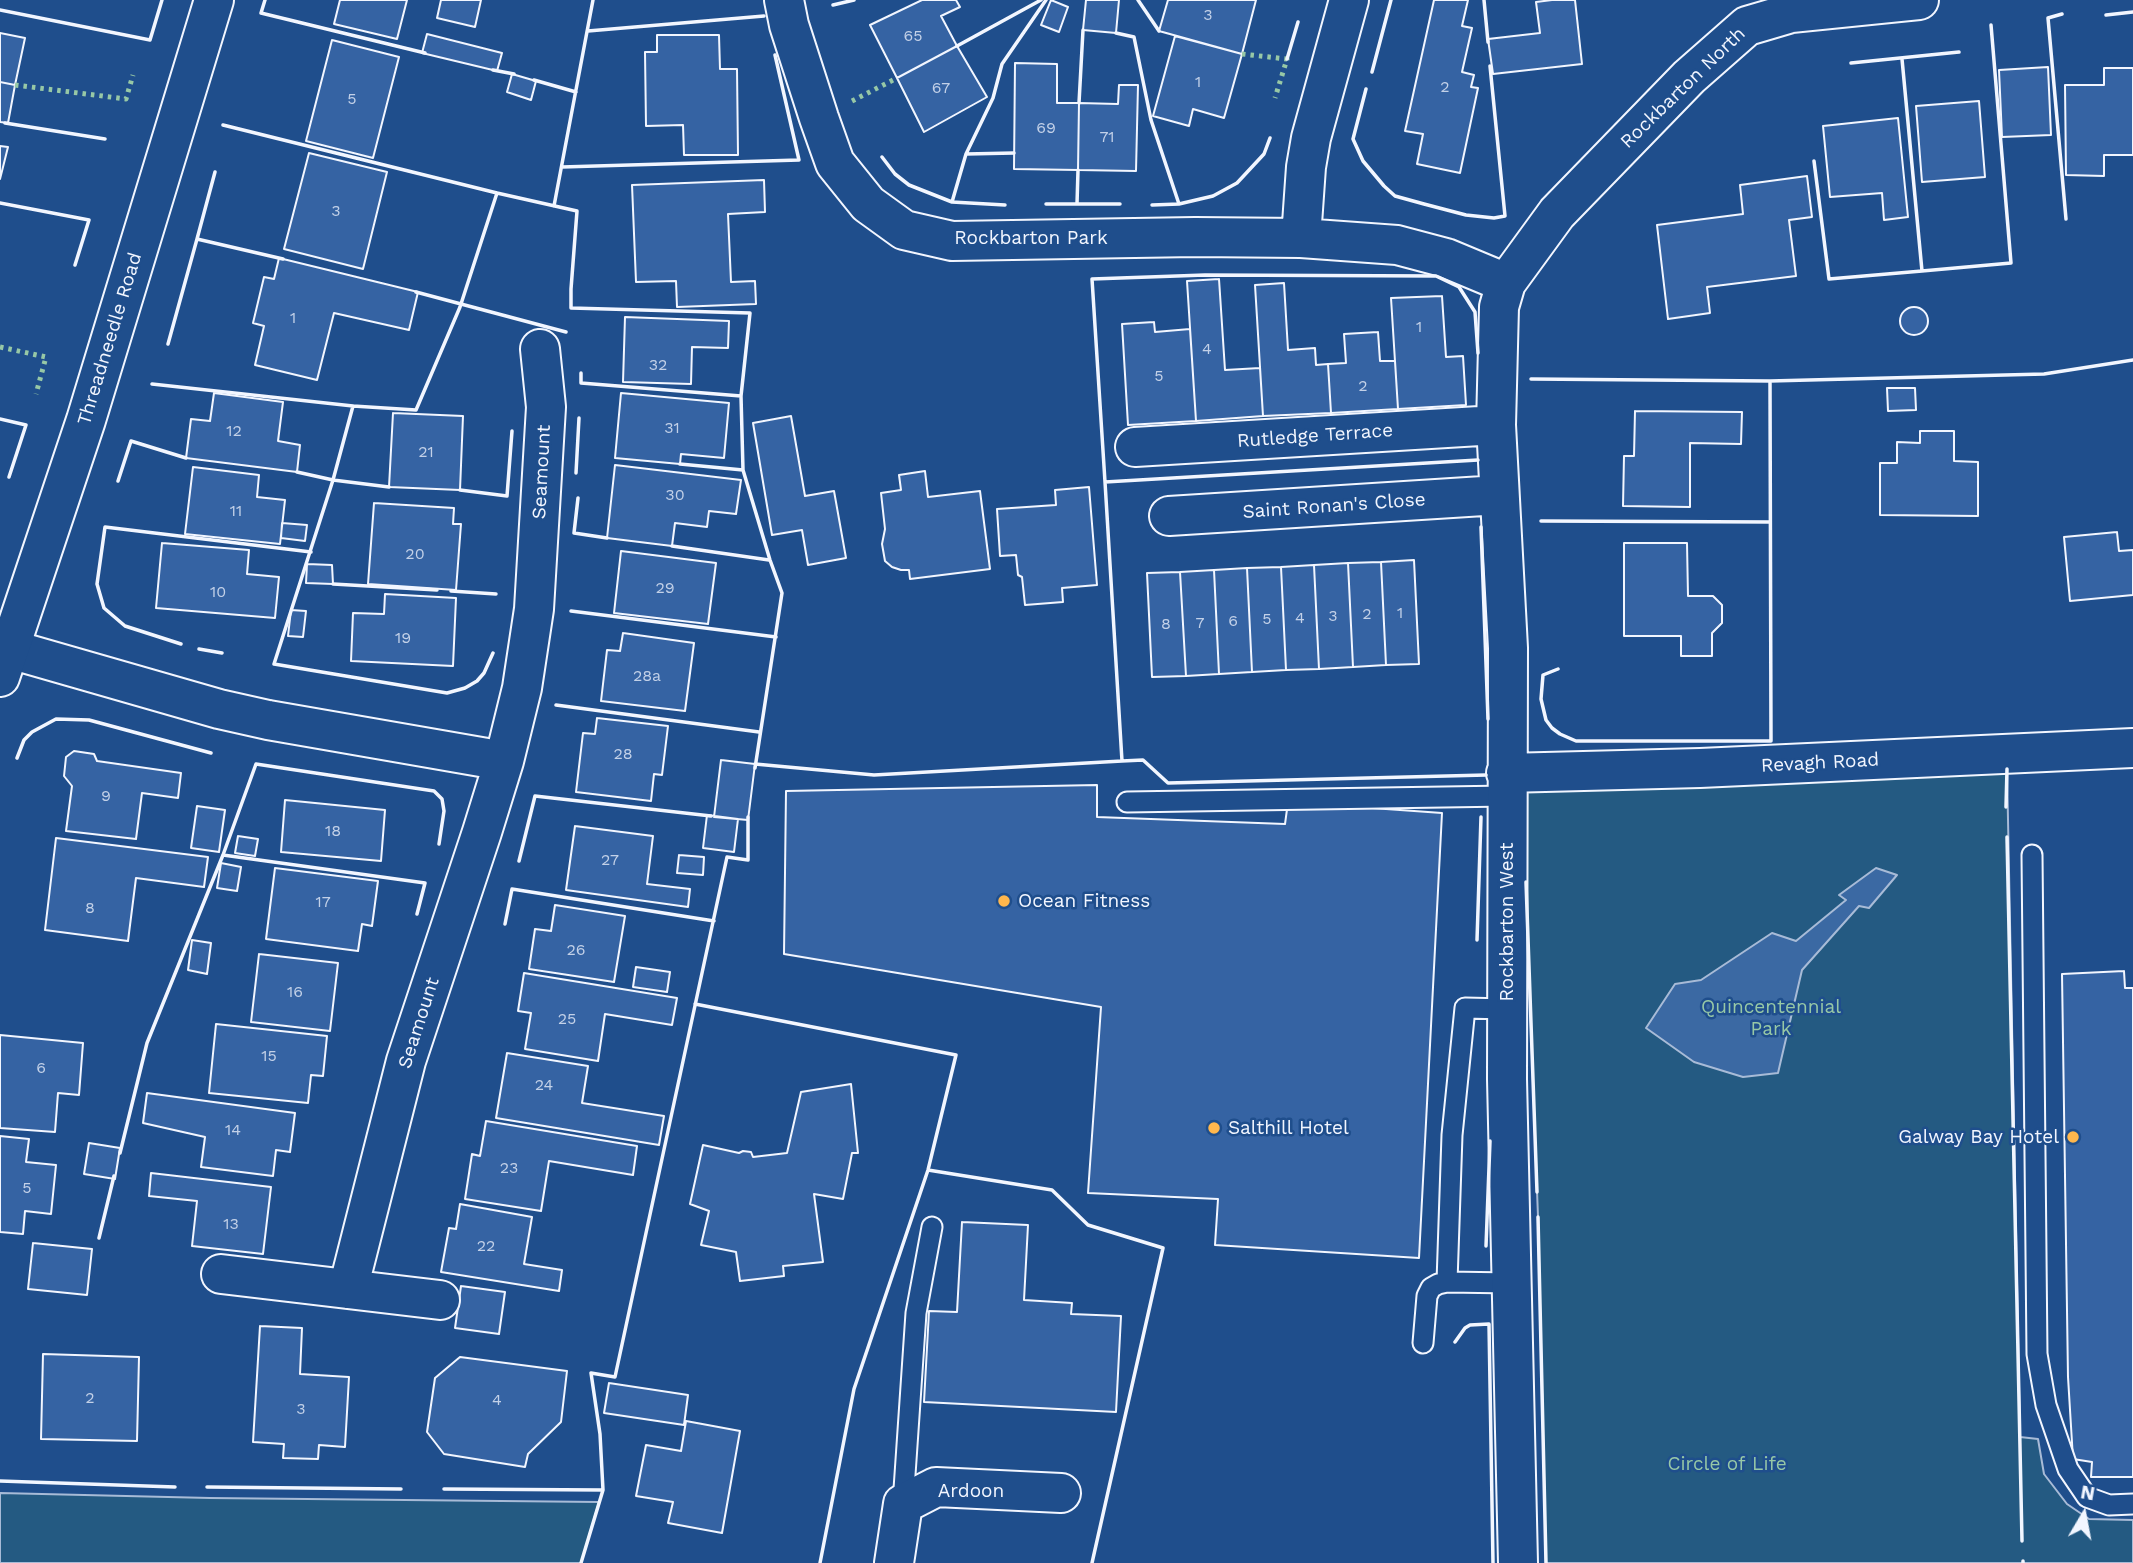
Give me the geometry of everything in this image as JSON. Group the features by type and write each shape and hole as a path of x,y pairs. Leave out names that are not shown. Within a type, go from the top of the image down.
{"street":[{"name":"Threadneedle Road","path":"5,663 86,420 214,0"},
{"name":"Rockbarton Park","path":"784,0 789,25 818,118 835,163 869,204 904,230 952,241 1195,237 1301,238 1397,245 1446,258 1506,283"},
{"path":"1301,238 1311,138 1349,0"},
{"name":"Rockbarton North","path":"1506,283 1556,213 1689,78 1747,26 1791,13 1919,0"},
{"name":"Rockbarton West","path":"1506,283 1499,307 1496,425 1507,648 1507,1009 1518,1563"},
{"name":"Seamount","path":"348,1289 406,1061 504,761 522,688 534,609 546,401 540,349"},
{"name":"Rutledge Terrace","path":"1135,447 1496,425"},
{"name":"Saint Ronan's Close","path":"1169,516 1499,495"},
{"path":"5,663 268,720 504,761"},
{"name":"Revagh Road","path":"1506,784 1700,768 2133,748"},
{"path":"220,1273 440,1300"},
{"name":"Ardoon","path":"903,1504 936,1487 1060,1493"},
{"path":"894,1563 903,1504"}],"lane":[{"path":"1128,802 1506,784"},
{"path":"2032,855 2038,1354 2046,1405 2068,1469 2087,1497 2109,1505 2133,1504"},
{"path":"1447,1282 1451,1135 1465,1009 1507,1009"},
{"path":"903,1504 916,1313 932,1227"},
{"path":"1423,1343 1427,1296 1431,1288 1447,1282 1512,1283"}],"green space":[{"name":"Quincentennial Park","path":"2007,768 2020,1437 2038,1439 2044,1474 2067,1504 2089,1519 2133,1520 2133,1563 1546,1563 1538,1217 1522,788"},
{"path":"0,1493 599,1502 581,1563 0,1563"}],"shaded area":[{"path":"1876,868 1897,875 1869,908 1859,906 1802,970 1778,1073 1743,1077 1694,1062 1646,1028 1675,984 1701,980 1772,933 1796,941 1846,900 1839,895"}],"building":[{"path":"340,0 407,0 397,39 334,24"},
{"path":"441,0 481,0 475,27 437,18"},
{"path":"922,0 956,0 960,7 941,16 957,46 897,78 870,25"},
{"path":"1051,0 1068,7 1059,32 1041,25"},
{"path":"1086,0 1119,0 1116,33 1083,30"},
{"path":"1168,0 1256,0 1242,54 1159,31"},
{"path":"1434,0 1468,0 1462,26 1472,28 1462,72 1474,75 1471,87 1478,88 1460,173 1417,164 1423,134 1405,131"},
{"path":"1575,0 1582,64 1493,74 1488,39 1540,33 1536,2"},
{"path":"0,33 25,38 15,85 0,82"},
{"path":"427,34 502,53 497,71 422,53"},
{"path":"657,35 719,35 720,69 737,69 738,155 684,155 683,125 646,126 645,52 657,52"},
{"path":"1175,36 1242,54 1224,118 1193,109 1189,126 1153,116"},
{"path":"332,40 399,57 373,158 306,141"},
{"path":"957,46 987,97 924,132 897,78"},
{"path":"1015,63 1057,64 1057,103 1079,103 1078,170 1014,169"},
{"path":"2048,67 2051,135 2002,137 1999,70"},
{"path":"2104,68 2133,68 2133,155 2104,155 2104,176 2066,175 2065,85 2104,85"},
{"path":"512,74 536,81 531,100 507,92"},
{"path":"0,82 15,85 8,123 0,122"},
{"path":"1119,85 1138,85 1136,171 1078,170 1079,103 1118,104"},
{"path":"1979,101 1985,177 1922,182 1916,106"},
{"path":"1898,118 1908,217 1884,220 1882,193 1830,197 1823,126"},
{"path":"0,146 8,147 0,179"},
{"path":"309,153 387,172 363,269 284,249"},
{"path":"1807,176 1812,217 1789,220 1796,276 1707,287 1710,313 1668,319 1657,225 1743,214 1740,185"},
{"path":"764,180 765,212 728,214 731,282 755,281 756,304 677,307 676,281 636,282 632,185"},
{"path":"279,258 418,292 409,330 334,313 317,380 255,365 264,326 253,323 264,277 274,279"},
{"path":"1219,279 1225,370 1260,368 1263,416 1196,421 1187,281"},
{"path":"1284,283 1288,350 1315,348 1316,365 1328,364 1331,413 1263,416 1255,285"},
{"path":"1442,296 1446,357 1463,356 1466,405 1398,409 1391,298"},
{"path":"1914,307 1924,311 1928,321 1924,331 1914,335 1904,331 1900,321 1904,311"},
{"path":"625,317 729,321 728,348 692,347 691,384 623,382"},
{"path":"1154,322 1155,332 1190,329 1196,421 1128,425 1122,324"},
{"path":"1378,332 1380,361 1395,361 1398,409 1331,413 1328,364 1346,363 1344,334"},
{"path":"1887,388 1915,388 1916,410 1888,411"},
{"path":"214,393 283,402 278,441 300,445 297,472 186,458 191,419 210,421"},
{"path":"621,393 729,403 724,458 681,454 680,464 615,458"},
{"path":"1635,411 1742,412 1741,444 1690,443 1690,507 1623,506 1624,456 1634,456"},
{"path":"393,413 463,416 460,490 389,487"},
{"path":"791,416 805,496 834,491 846,558 808,565 802,530 772,535 753,423"},
{"path":"1920,431 1954,431 1954,461 1978,462 1978,516 1880,515 1880,463 1897,463 1897,442 1920,443"},
{"path":"615,465 741,480 736,514 709,511 707,527 675,523 672,546 607,538"},
{"path":"193,467 259,475 257,497 285,500 280,544 185,534"},
{"path":"925,471 928,497 980,491 990,569 910,579 909,570 892,567 885,561 881,493 901,490 899,475"},
{"path":"1089,487 1097,585 1062,588 1063,602 1025,605 1016,555 1000,556 997,509 1056,505 1055,490"},
{"path":"374,503 454,508 453,524 461,524 456,590 368,584"},
{"path":"282,523 307,525 305,541 281,538"},
{"path":"2117,532 2119,551 2133,550 2133,595 2070,601 2064,537"},
{"path":"162,543 249,550 247,574 279,577 275,618 156,608"},
{"path":"1624,543 1687,543 1688,596 1713,596 1722,605 1722,623 1712,633 1712,656 1681,656 1681,636 1624,636"},
{"path":"621,551 716,563 708,624 614,613"},
{"path":"1414,560 1419,664 1386,665 1381,562"},
{"path":"1381,562 1386,665 1353,667 1348,563"},
{"path":"1348,563 1353,667 1319,669 1314,565"},
{"path":"307,564 332,565 333,584 306,583"},
{"path":"1314,565 1319,669 1286,670 1281,567"},
{"path":"1281,567 1286,670 1252,672 1247,568"},
{"path":"1247,568 1252,672 1219,674 1214,570"},
{"path":"1214,570 1219,674 1186,676 1180,572"},
{"path":"1180,572 1186,676 1152,677 1147,573"},
{"path":"385,594 456,598 453,666 351,661 353,613 384,614"},
{"path":"291,610 306,611 303,637 288,636"},
{"path":"623,633 694,643 685,711 601,701 607,650 620,651"},
{"path":"597,718 668,726 662,775 654,774 651,801 576,792 583,733 595,734"},
{"path":"74,751 94,754 97,761 181,773 178,798 142,793 136,839 66,831 72,786 64,776 66,757"},
{"path":"721,760 755,764 748,820 714,817"},
{"path":"1097,785 1097,817 1285,824 1288,802 1442,813 1419,1258 1215,1245 1218,1199 1088,1193 1101,1007 784,954 786,791"},
{"path":"285,800 385,810 381,861 281,852"},
{"path":"197,806 225,810 219,852 191,848"},
{"path":"707,815 738,819 734,852 703,848"},
{"path":"575,826 653,836 647,884 690,889 688,907 566,890"},
{"path":"238,836 258,839 255,856 235,853"},
{"path":"56,838 208,857 204,887 136,878 128,941 45,930"},
{"path":"679,855 704,857 703,875 677,873"},
{"path":"221,863 241,867 237,891 217,888"},
{"path":"275,868 378,881 372,926 362,924 358,951 266,939"},
{"path":"555,905 625,916 614,982 529,969 535,929 551,931"},
{"path":"192,940 211,943 207,974 188,970"},
{"path":"259,954 338,963 330,1031 251,1022"},
{"path":"636,967 670,972 667,992 633,987"},
{"path":"2124,971 2125,988 2133,988 2133,1477 2091,1477 2092,1462 2073,1459 2068,1377 2062,974"},
{"path":"524,973 677,998 672,1025 605,1014 598,1061 525,1049 531,1013 518,1011"},
{"path":"216,1024 327,1036 323,1076 311,1075 308,1103 209,1093"},
{"path":"0,1035 83,1043 79,1095 58,1093 55,1132 0,1128"},
{"path":"507,1053 588,1066 582,1103 664,1116 659,1145 496,1118"},
{"path":"851,1084 858,1153 852,1153 843,1199 814,1194 823,1262 783,1266 784,1276 740,1281 736,1252 701,1245 709,1211 690,1204 703,1145 739,1153 751,1152 753,1157 787,1153 801,1092"},
{"path":"147,1093 295,1113 290,1152 276,1150 273,1176 201,1167 205,1137 143,1123"},
{"path":"486,1121 637,1146 633,1175 549,1161 541,1211 465,1199 472,1154 480,1156"},
{"path":"0,1136 29,1139 26,1162 56,1165 51,1214 25,1211 23,1234 0,1232"},
{"path":"89,1143 120,1148 115,1179 84,1174"},
{"path":"151,1173 271,1187 263,1254 192,1246 197,1201 149,1196"},
{"path":"460,1204 532,1217 524,1264 562,1270 559,1291 441,1272 449,1228 456,1229"},
{"path":"962,1222 1028,1225 1024,1300 1072,1303 1071,1314 1121,1316 1116,1412 924,1402 929,1311 957,1312"},
{"path":"33,1243 92,1249 87,1295 28,1289"},
{"path":"461,1286 505,1292 499,1334 455,1328"},
{"path":"260,1326 302,1328 300,1374 349,1377 345,1447 319,1445 318,1459 283,1458 284,1444 253,1442"},
{"path":"43,1354 139,1357 137,1441 41,1439"},
{"path":"460,1357 567,1371 561,1422 528,1454 525,1467 444,1454 427,1432 435,1378"},
{"path":"609,1383 688,1395 684,1425 604,1413"},
{"path":"686,1421 740,1431 722,1533 668,1523 673,1502 636,1496 646,1445 681,1451"}],"hedge":[{"path":"1242,54 1287,59 1275,98"},
{"path":"15,85 126,99 133,75"},
{"path":"852,101 897,78"},
{"path":"0,347 46,357 36,394"}],"wall":[{"path":"0,10 150,40 162,0"},
{"path":"265,0 261,13 425,53"},
{"path":"554,206 593,0"},
{"path":"833,5 854,0"},
{"path":"957,46 1041,0"},
{"path":"1005,205 952,202 966,154 993,98 1002,64 1046,0"},
{"path":"1138,0 1159,31"},
{"path":"1372,72 1391,0"},
{"path":"1484,0 1488,42"},
{"path":"2106,15 2133,12"},
{"path":"2062,14 2048,18 2066,219"},
{"path":"588,31 764,16"},
{"path":"1287,59 1298,22"},
{"path":"1922,271 2011,263 1991,25"},
{"path":"1079,103 1083,30"},
{"path":"1116,33 1134,37 1151,120 1179,204 1213,196 1237,183 1264,154 1270,138"},
{"path":"1851,63 1959,52"},
{"path":"562,167 799,160 775,55"},
{"path":"1814,161 1829,279 1922,271 1902,59"},
{"path":"1366,89 1353,139 1363,161 1384,186 1395,196 1466,215 1494,218 1505,216 1490,66"},
{"path":"493,70 514,74"},
{"path":"534,80 576,92"},
{"path":"5,123 105,139"},
{"path":"223,125 497,193"},
{"path":"966,154 1014,153"},
{"path":"882,157 895,174 909,185 952,202"},
{"path":"1046,204 1077,204 1078,170"},
{"path":"215,172 197,239 283,259"},
{"path":"152,384 353,406 416,410 460,307 497,193 577,211 571,308 750,313 741,396 743,470 782,593 755,768"},
{"path":"0,203 89,220 75,265"},
{"path":"1077,204 1120,204"},
{"path":"1152,205 1179,204"},
{"path":"168,344 197,239"},
{"path":"1105,482 1092,279 1205,275 1436,276 1459,287 1475,312 1478,353"},
{"path":"416,292 566,332"},
{"path":"1770,381 2044,374 2133,360"},
{"path":"581,373 581,383 741,396"},
{"path":"1531,379 1770,381 1771,741 1576,741 1560,734 1546,720 1541,699 1543,675 1558,669"},
{"path":"353,406 333,480 274,664 447,693 477,681 484,673 493,653"},
{"path":"576,473 579,418"},
{"path":"0,419 26,425 9,477"},
{"path":"460,490 507,496 512,431"},
{"path":"118,481 131,441 186,458"},
{"path":"1478,460 1105,482 1122,761 1143,760 1168,783 1486,775"},
{"path":"680,464 743,470"},
{"path":"297,472 333,480 389,487"},
{"path":"578,498 574,533 607,538"},
{"path":"1541,521 1770,522"},
{"path":"181,644 125,626 104,608 97,584 105,527 311,552"},
{"path":"1481,527 1488,719"},
{"path":"672,546 769,560"},
{"path":"333,584 437,590"},
{"path":"451,591 496,594"},
{"path":"571,611 776,637"},
{"path":"199,649 222,653"},
{"path":"556,705 759,732"},
{"path":"17,758 24,740 32,732 56,719 89,720 211,753"},
{"path":"755,764 874,775 1122,761"},
{"path":"120,1153 147,1043 223,855 256,764 434,791 442,799 444,811 439,844"},
{"path":"2006,807 2007,769"},
{"path":"519,861 535,796 711,816"},
{"path":"581,1563 603,1490 600,1434 591,1373 615,1377 727,857 748,860 748,817"},
{"path":"1477,940 1481,817"},
{"path":"2007,837 2022,1541"},
{"path":"223,855 425,883 417,914"},
{"path":"1526,882 1537,1192"},
{"path":"505,924 512,889 714,921"},
{"path":"695,1004 956,1055 928,1170 854,1389 820,1563"},
{"path":"1486,1246 1490,1141"},
{"path":"928,1170 1052,1190 1088,1225 1163,1248 1092,1563"},
{"path":"99,1238 114,1176"},
{"path":"1538,1217 1546,1563"},
{"path":"1455,1342 1470,1325 1489,1324 1493,1563"},
{"path":"0,1481 175,1487"},
{"path":"207,1487 401,1489"},
{"path":"444,1489 603,1490"}],"place":[{"name":"Ocean Fitness","path":"1004,901"},
{"name":"Salthill Hotel","path":"1214,1128"},
{"name":"Galway Bay Hotel","path":"2073,1137"}],"park label":[{"name":"Circle of Life","path":"1727,1464"}]}
